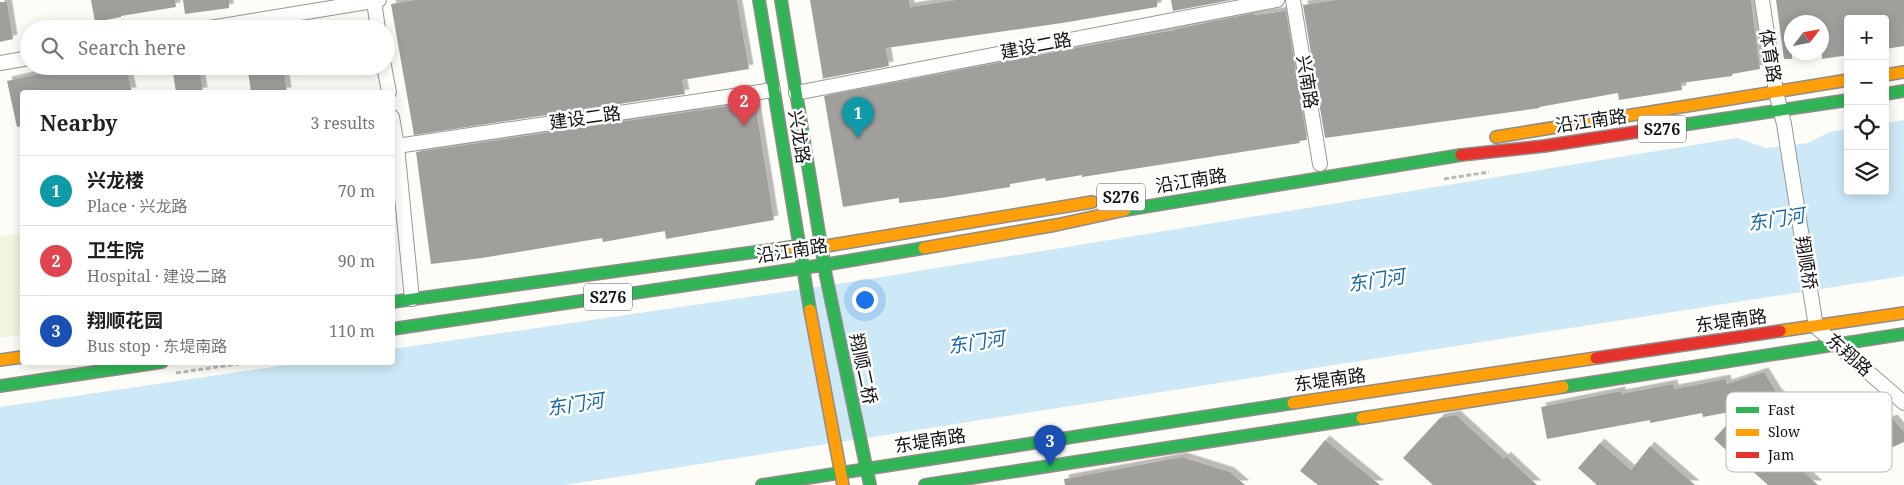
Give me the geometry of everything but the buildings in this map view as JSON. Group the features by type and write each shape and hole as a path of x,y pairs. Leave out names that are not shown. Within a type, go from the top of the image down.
{"main road":[{"name":"兴龙路","path":"759,0 803,274"},
{"name":"兴龙路","path":"781,0 824,271"},
{"path":"1889,74 1904,72"},
{"name":"沿江南路","path":"1486,138 1844,81"},
{"path":"1889,93 1904,91"},
{"name":"沿江南路","path":"395,328 824,271 1116,211 1452,156 1544,146 1844,101"},
{"name":"沿江南路","path":"395,302 799,246 820,247 1104,200"},
{"name":"翔顺二桥","path":"824,271 870,485"},
{"path":"803,274 843,485"},
{"name":"东堤南路","path":"762,485 1193,418 1904,313"},
{"path":"925,485 1904,334"},
{"path":"0,360 20,357"},
{"path":"0,386 142,365"}],"street":[{"path":"257,20 376,0 377,20"},
{"name":"建设二路","path":"796,93 1277,0"},
{"name":"兴南路","path":"1293,0 1320,164"},
{"name":"体育路","path":"1762,0 1780,111"},
{"path":"0,63 20,60"},
{"path":"385,75 388,90"},
{"name":"建设二路","path":"397,146 773,90"},
{"name":"翔顺桥","path":"1780,111 1784,124 1816,327"},
{"path":"395,134 412,299"},
{"name":"东翔路","path":"1816,327 1891,392"},
{"name":"东翔路","path":"1892,393 1904,403"}],"green space":[{"path":"20,233 20,335 0,338 0,236"}],"water":[{"name":"东门河","path":"1904,120 1904,276 565,485 0,485 0,407 286,365 395,365 395,349 857,281 1737,138 1766,148 1808,143 1830,132 1844,130 1844,195 1889,195 1889,122"}],"traffic: fast":[{"path":"759,0 810,310"},
{"path":"781,0 826,276 870,485"},
{"path":"1889,93 1904,91"},
{"path":"1662,128 1844,101"},
{"path":"1125,210 1461,155"},
{"path":"395,302 791,247"},
{"path":"395,329 823,265 924,248"},
{"path":"1563,387 1904,334"},
{"path":"0,386 142,365"},
{"path":"762,485 1293,403"},
{"path":"925,485 1362,418"}],"traffic: slow":[{"path":"1889,74 1904,72"},
{"path":"1496,137 1844,81"},
{"path":"791,247 820,247 1092,202"},
{"path":"924,248 1056,225 1125,210"},
{"path":"810,310 843,485"},
{"path":"1780,331 1904,313"},
{"path":"0,360 20,357"},
{"path":"1293,403 1596,358"},
{"path":"1362,418 1563,387"}],"traffic: jam":[{"path":"1461,155 1544,146 1662,128"},
{"path":"1596,358 1780,331"}],"place":[{"name":"卫生院","path":"744,126"},
{"name":"兴龙楼","path":"858,138"},
{"name":"翔顺花园","path":"1050,466"}]}
